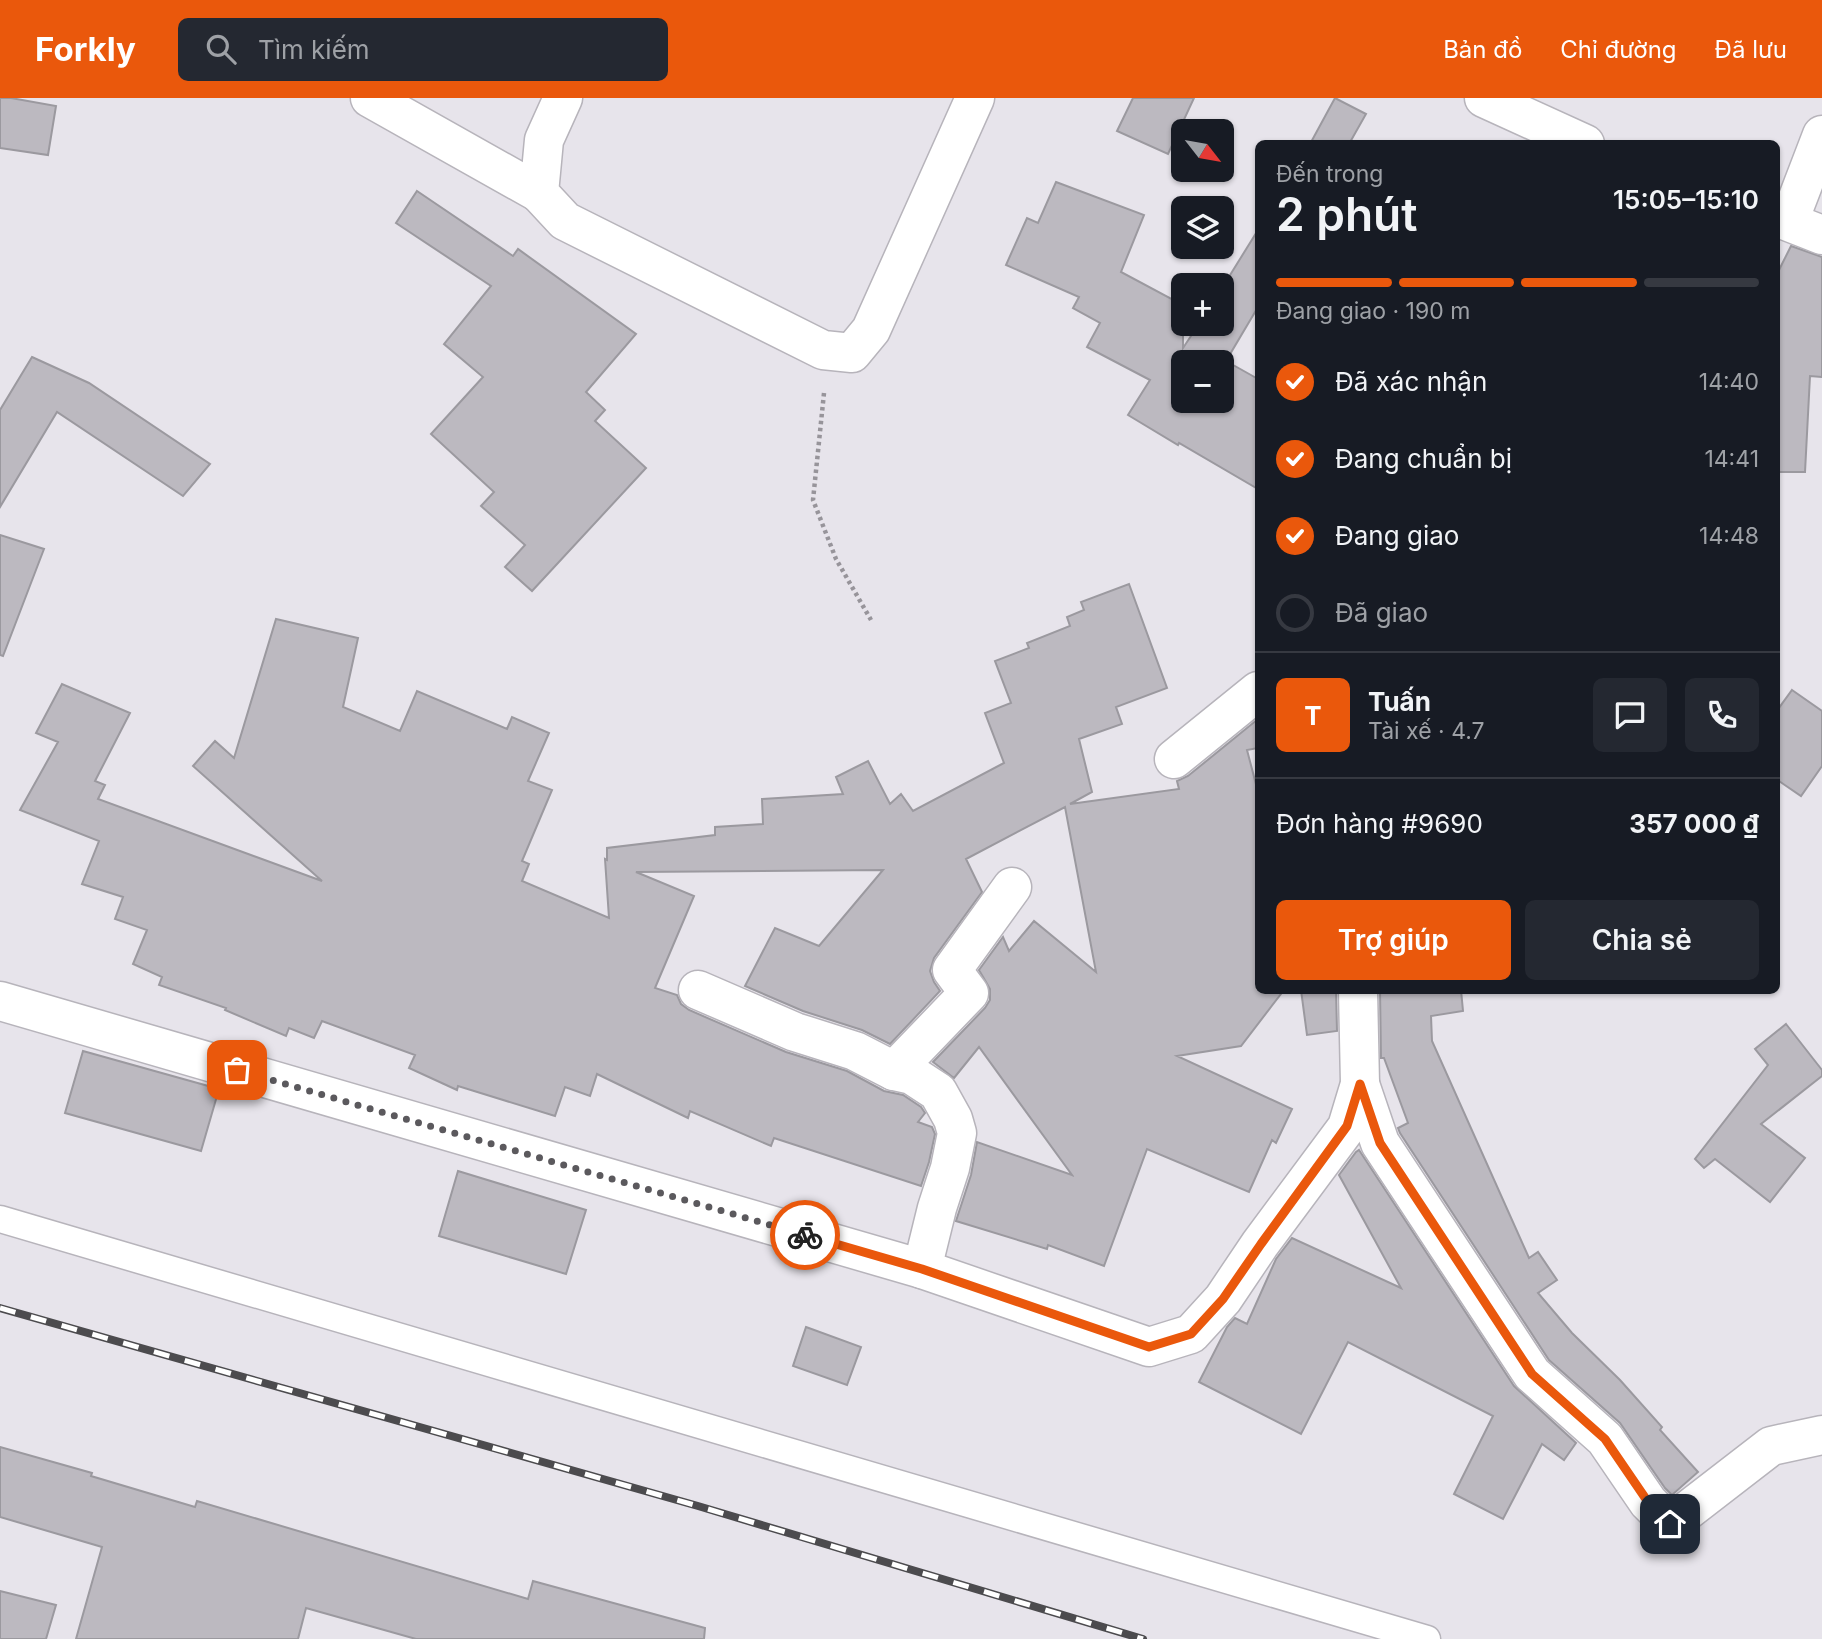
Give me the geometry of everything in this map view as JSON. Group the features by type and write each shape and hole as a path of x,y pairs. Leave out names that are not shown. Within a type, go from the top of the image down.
{"street":[{"path":"370,98 539,193 565,220 823,350 852,353 871,330 975,98"},
{"path":"539,193 544,140 563,98"},
{"path":"1484,98 1576,140"},
{"path":"1796,224 1822,135"},
{"path":"1174,759 1255,693"},
{"path":"894,1071 970,993 952,970 1012,887"},
{"path":"698,990 795,1032 855,1051 894,1071 912,1075 938,1092 953,1119 957,1133 922,1269"},
{"path":"1358,994 1360,1084 1380,1143 1532,1374 1605,1439 1648,1502 1670,1524 1771,1446 1822,1435"},
{"path":"0,1001 922,1269 1149,1347 1191,1334 1223,1299 1347,1126 1360,1084"}],"lane":[{"path":"0,1219 1427,1639"}],"path":[{"path":"823,350 826,380 813,500 836,559 871,620"}],"building":[{"path":"0,98 56,106 48,155 0,148"},
{"path":"1133,98 1194,98 1184,119 1171,119 1171,148 1168,154 1117,131"},
{"path":"1335,98 1366,114 1351,140 1312,140"},
{"path":"1056,182 1144,215 1121,272 1171,299 1171,336 1183,336 1183,348 1191,336 1234,336 1234,273 1231,273 1255,235 1255,312 1233,350 1171,350 1171,413 1234,413 1234,366 1255,377 1255,487 1128,415 1150,380 1087,347 1100,323 1073,308 1079,297 1006,265 1027,218 1038,223"},
{"path":"417,191 513,256 518,249 636,334 586,392 605,410 595,421 646,468 532,591 505,567 525,545 481,506 494,492 431,434 483,377 444,344 491,286 396,223"},
{"path":"1791,246 1822,257 1822,377 1810,376 1805,472 1780,472 1780,268"},
{"path":"32,357 89,383 210,464 183,496 57,412 0,507 0,410"},
{"path":"0,535 44,549 3,656 0,655"},
{"path":"1129,584 1167,688 1116,707 1122,724 1079,739 1092,792 1070,804 1179,789 1177,781 1188,776 1255,721 1255,749 1247,750 1255,781 1255,994 1281,994 1241,1046 1177,1056 1292,1109 1276,1143 1272,1140 1249,1192 1147,1149 1104,1266 1048,1245 1047,1249 956,1221 971,1175 977,1142 1072,1175 979,1047 954,1078 933,1062 990,1000 990,989 979,970 1003,937 1009,951 1034,921 1096,972 1065,807 966,859 982,892 934,958 930,971 940,991 890,1044 862,1030 803,1011 745,986 775,928 819,946 883,870 636,872 694,896 655,988 677,995 681,1004 689,1010 786,1052 847,1071 884,1091 903,1095 921,1107 925,1113 918,1122 932,1127 935,1134 921,1186 774,1138 771,1146 690,1111 688,1118 597,1074 590,1096 565,1087 555,1116 458,1086 457,1090 409,1068 415,1055 322,1021 314,1038 289,1028 286,1036 225,1010 226,1008 159,985 162,977 133,964 147,930 115,919 123,897 82,884 99,841 20,810 58,742 36,733 62,684 130,713 95,781 105,785 98,799 322,881 193,766 215,741 234,758 276,619 358,638 343,707 400,731 417,691 507,729 512,717 549,733 528,781 552,790 522,861 529,864 522,881 609,918 605,859 607,860 607,848 715,835 715,827 763,824 762,799 843,794 836,777 868,761 890,804 901,794 913,811 1004,763 985,713 1011,703 995,661 1029,648 1027,643 1070,626 1067,617 1084,610 1081,602"},
{"path":"1792,690 1822,711 1822,766 1801,796 1780,782 1780,706"},
{"path":"1302,994 1336,994 1337,1031 1307,1035"},
{"path":"1380,994 1461,994 1463,1011 1431,1016 1432,1041 1529,1258 1538,1252 1557,1280 1538,1293 1572,1333 1620,1380 1698,1472 1672,1495 1620,1423 1549,1360 1400,1133 1398,1128 1408,1123 1384,1058 1381,1058"},
{"path":"1786,1024 1822,1070 1822,1076 1761,1124 1805,1158 1770,1202 1715,1159 1704,1168 1695,1159 1768,1065 1755,1049"},
{"path":"83,1051 219,1089 201,1151 65,1113"},
{"path":"1359,1150 1514,1386 1576,1443 1564,1460 1542,1444 1503,1519 1454,1494 1493,1416 1348,1342 1301,1434 1199,1382 1227,1327 1235,1318 1247,1324 1276,1259 1292,1238 1401,1288 1339,1175"},
{"path":"458,1171 586,1210 566,1274 439,1236"},
{"path":"806,1327 861,1347 847,1385 793,1366"},
{"path":"0,1447 92,1473 91,1476 195,1507 197,1501 528,1599 533,1581 705,1628 704,1639 416,1639 306,1608 298,1639 76,1639 102,1547 0,1517"},
{"path":"0,1591 56,1605 46,1639 0,1639"}],"railway":[{"path":"0,1308 698,1506 1143,1639"}],"way so far":[{"path":"237,1070 805,1235"}],"route":[{"path":"805,1235 922,1269 1149,1347 1191,1334 1223,1299 1347,1126 1360,1084 1380,1143 1532,1374 1605,1439 1648,1502 1670,1524"}]}
